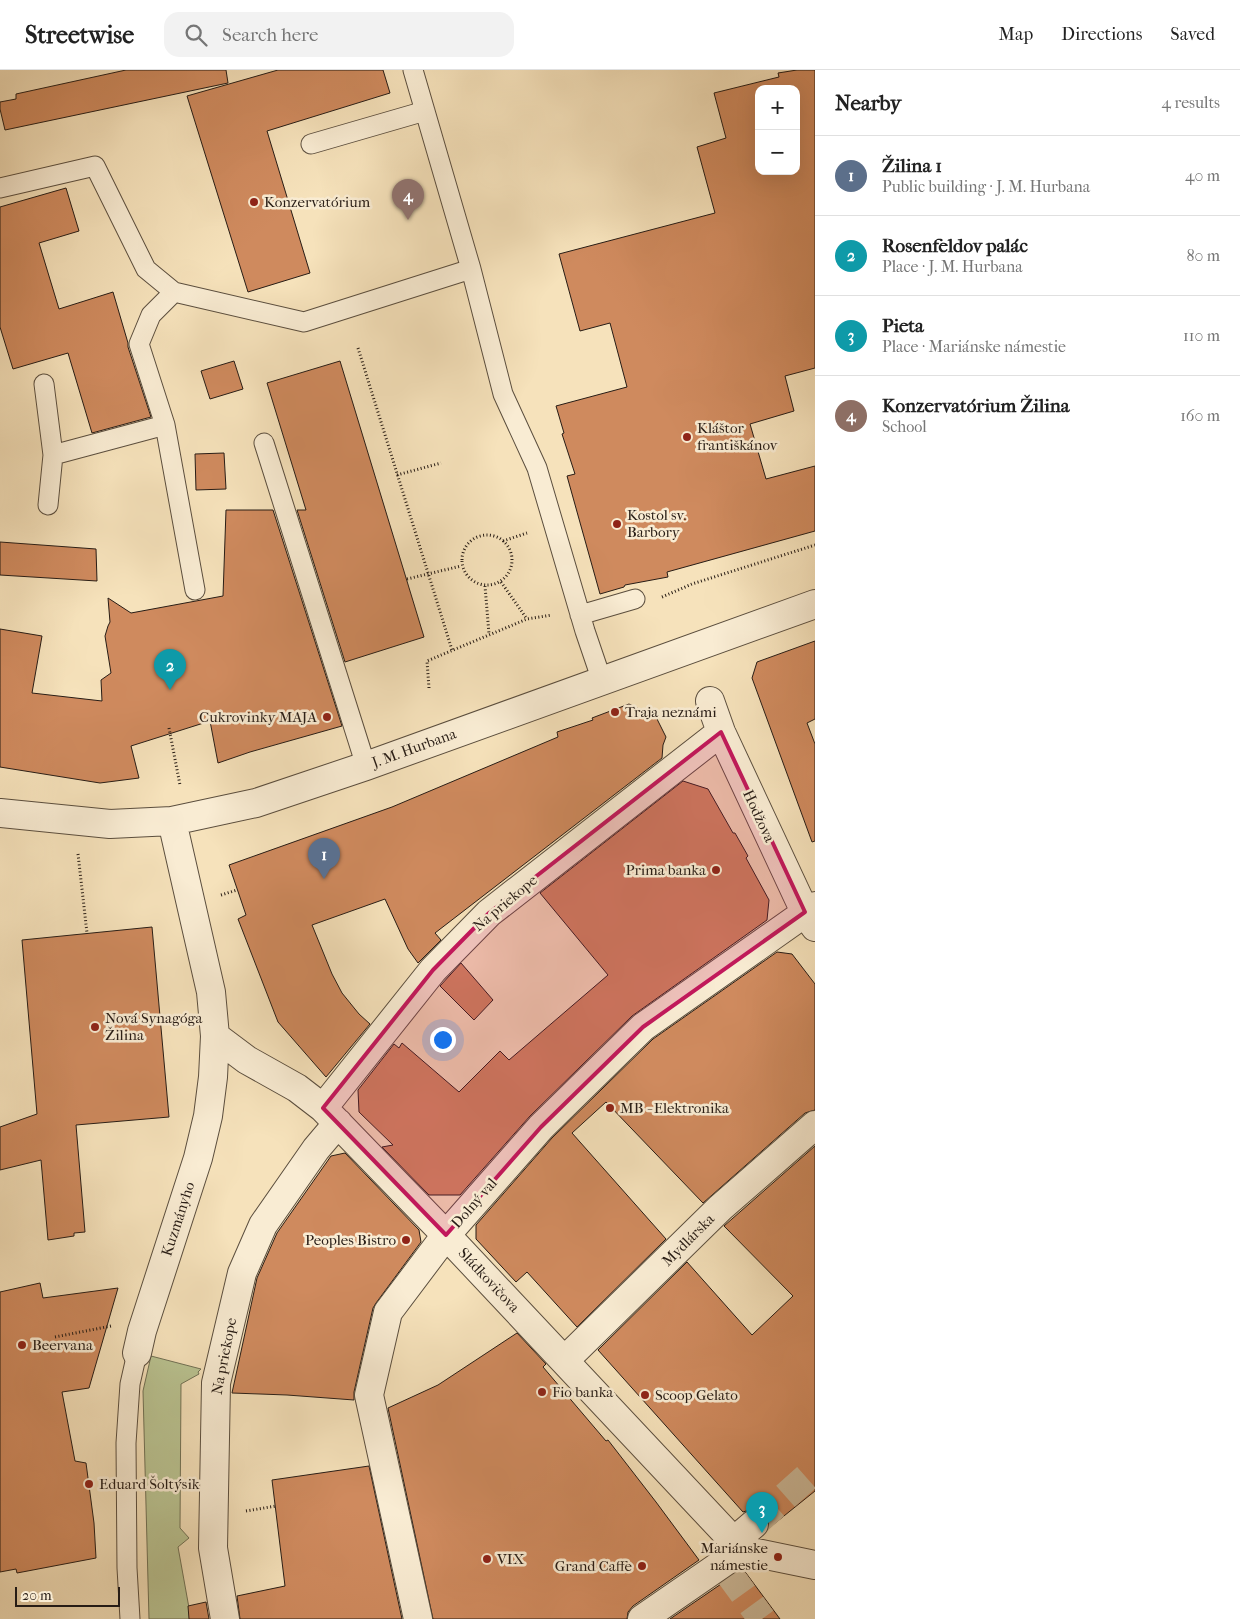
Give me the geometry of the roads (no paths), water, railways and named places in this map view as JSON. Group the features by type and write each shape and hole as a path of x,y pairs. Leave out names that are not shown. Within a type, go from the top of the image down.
{"street":[{"name":"J. M. Hurbana","path":"0,813 110,824 172,821 256,803 366,766 815,604"},
{"name":"Hodžova","path":"710,701 721,732 812,915"},
{"name":"Na priekope","path":"225,1619 213,1548 216,1382 246,1284 242,1273 288,1200 316,1149 331,1115 433,970 489,913 721,732"},
{"name":"Kuzmányho","path":"137,1353 142,1331 198,1158 208,1116 213,1077 215,1036 211,992 172,821"},
{"name":"Dolný val","path":"418,1619 369,1395 388,1312 446,1235 541,1127 643,1027 812,915"},
{"name":"Sládkovičova","path":"215,1036 247,1060 297,1088 331,1115 565,1360 736,1550"},
{"name":"Mydlárska","path":"565,1360 720,1208 815,1125"},
{"path":"642,1619 736,1550 815,1566"}],"lane":[{"path":"413,70 471,269 503,394 537,468 582,623 602,681"},
{"path":"311,144 425,110"},
{"path":"0,188 95,166 146,269 174,292 304,322 471,269"},
{"path":"174,292 151,315 139,344 165,425 195,590"},
{"path":"44,384 54,455 48,505"},
{"path":"54,455 165,425"},
{"path":"264,443 366,766"},
{"path":"582,623 635,599"},
{"name":"Kuzmányho","path":"130,1619 127,1568 126,1442 130,1384 137,1353"}],"tunnel":[{"path":"754,1524 815,1470"},
{"path":"727,1571 762,1619"}],"place":[{"name":"Konzervatórium","path":"254,202"},
{"name":"Konzervatórium Žilina","path":"408,220"},
{"name":"Kláštor františkánov","path":"687,437"},
{"name":"Kostol sv. Barbory","path":"617,524"},
{"name":"Rosenfeldov palác","path":"170,690"},
{"name":"Traja neznámi","path":"615,712"},
{"name":"Cukrovinky MAJA","path":"327,717"},
{"name":"Prima banka","path":"716,870"},
{"name":"Žilina 1","path":"324,879"},
{"name":"Nová Synagóga Žilina","path":"95,1027"},
{"name":"MB - Elektronika","path":"610,1108"},
{"name":"Peoples Bistro","path":"406,1240"},
{"name":"Beervana","path":"22,1345"},
{"name":"Fio banka","path":"542,1392"},
{"name":"Scoop Gelato","path":"645,1395"},
{"name":"Eduard Šoltýsik","path":"89,1484"},
{"name":"Pieta","path":"762,1533"},
{"name":"Mariánske námestie","path":"778,1557"},
{"name":"VIX","path":"487,1559"},
{"name":"Grand Caffe","path":"642,1566"}]}
